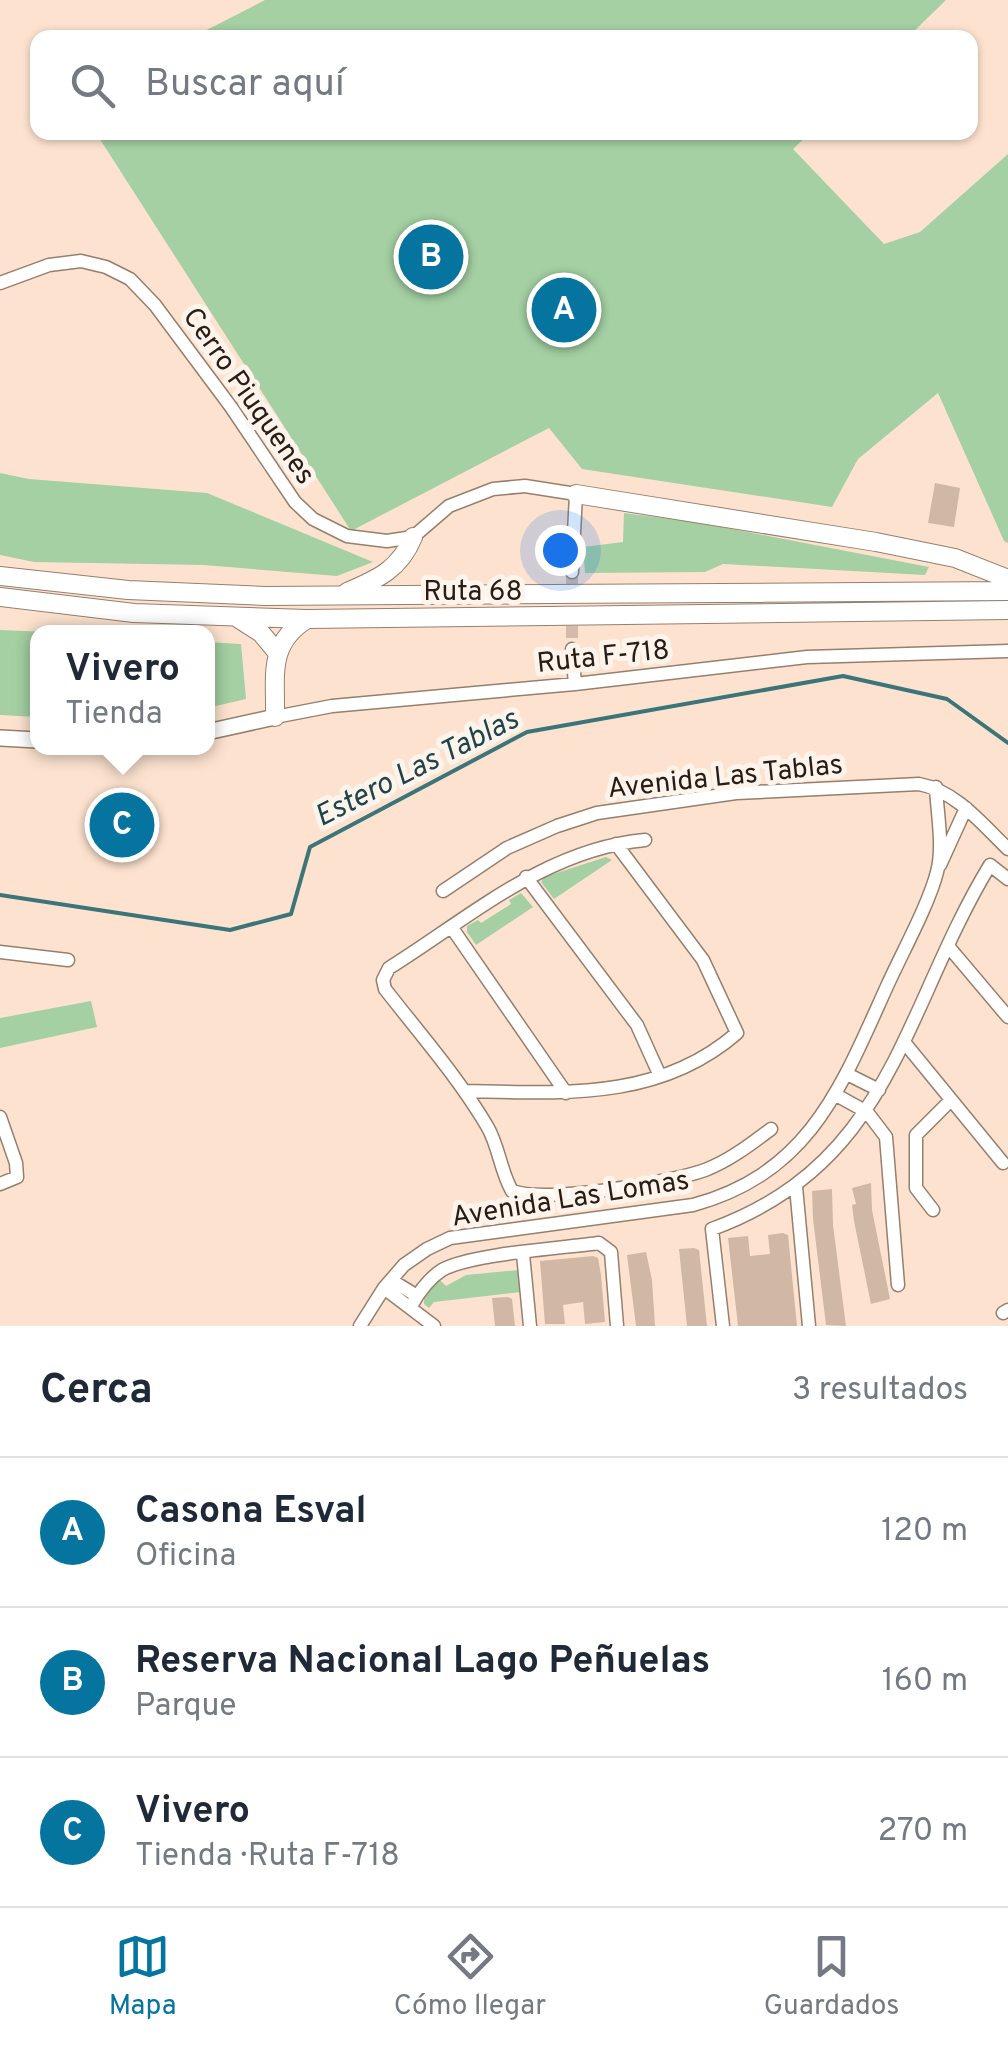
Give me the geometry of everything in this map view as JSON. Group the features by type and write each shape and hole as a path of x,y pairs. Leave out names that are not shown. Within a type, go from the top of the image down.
{"highway":[{"path":"576,494 956,558 1008,579"},
{"path":"336,596 384,576 405,554 413,537"},
{"name":"Ruta 68","path":"0,576 128,590 336,596 1008,591"},
{"name":"Ruta 68","path":"0,597 134,612 306,619 1008,610"},
{"path":"236,616 260,632 276,652"},
{"path":"275,717 276,652 288,632 306,619"}],"main road":[{"name":"Ruta F-718","path":"215,730 275,717"},
{"path":"0,738 30,740"}],"street":[{"name":"Cerro Piuquenes","path":"0,283 48,266 80,261 106,267 130,279 155,305 304,511 334,531 360,539 387,541 413,537"},
{"path":"413,537 449,506 493,489 526,486 576,494 572,572"},
{"path":"572,650 575,684"},
{"name":"Ruta F-718","path":"275,717 332,706 575,684 807,657 1008,651"},
{"name":"Avenida Las Tablas","path":"443,891 507,848 597,813 736,793 919,784 936,787"},
{"path":"936,787 966,808 1008,849"},
{"name":"Avenida Las Lomas","path":"936,787 938,870"},
{"name":"Avenida Las Lomas","path":"360,1326 387,1284 427,1249 463,1234 675,1209 717,1198 756,1180 782,1162 807,1136 847,1074 966,808"},
{"path":"645,840 570,858 526,877 388,968 384,989 465,1091 490,1131 512,1191 524,1195 607,1188 705,1170 771,1129"},
{"path":"465,1091 605,1090 688,1068 737,1033 704,960 616,844"},
{"path":"722,1326 712,1229 752,1214 796,1187 830,1156 866,1112 990,865 1008,879"},
{"path":"526,877 636,1026 660,1076"},
{"path":"452,928 566,1093"},
{"path":"948,946 1008,1017"},
{"path":"0,952 68,960"},
{"path":"904,1042 1003,1163"},
{"path":"847,1074 878,1090"},
{"path":"836,1095 866,1112 886,1137 898,1286"},
{"path":"933,1210 916,1188 916,1135 951,1100"},
{"path":"0,1117 17,1177 0,1184"},
{"path":"796,1187 809,1326"},
{"path":"414,1301 445,1268 479,1259 599,1242 611,1252 617,1326"},
{"path":"524,1254 530,1326"},
{"path":"387,1284 414,1301 434,1326"}],"green space":[{"path":"265,0 946,0 915,30 207,30"},
{"path":"100,140 803,140 793,149 884,244 920,232 1008,154 1008,543 938,393 858,459 832,507 582,469 549,428 351,531"},
{"path":"0,473 29,479 207,493 373,562 337,576 204,565 34,562 0,555"},
{"path":"624,513 701,523 929,567 925,575 723,564 705,572 585,573 583,547 623,542"},
{"path":"0,630 30,631 30,717 0,715"},
{"path":"215,642 241,644 246,699 215,706"},
{"path":"606,857 612,860 554,899 541,882 544,877"},
{"path":"521,893 533,907 476,945 467,926 478,920 481,923"},
{"path":"91,1001 97,1027 0,1048 0,1018"},
{"path":"519,1270 521,1292 434,1302 429,1308 424,1304 424,1297 439,1279 446,1286 466,1275"}],"building":[{"path":"557,276 574,286 566,299 591,314 577,338 569,341 558,341 552,331 539,323 546,312 539,308"},
{"path":"935,483 960,488 954,527 928,523"},
{"path":"871,1183 872,1210 890,1299 871,1304 854,1221 852,1205 856,1204 852,1188"},
{"path":"832,1189 846,1326 826,1325 813,1219 812,1191"},
{"path":"768,1235 788,1235 797,1326 738,1326 728,1238 748,1236 750,1256 770,1254"},
{"path":"679,1249 699,1250 707,1326 687,1326"},
{"path":"646,1252 655,1326 636,1326 627,1255"},
{"path":"598,1258 605,1322 585,1324 583,1302 563,1305 565,1324 545,1324 540,1261"},
{"path":"492,1298 512,1299 515,1326 495,1326"}],"waterway":[{"name":"Estero Las Tablas","path":"0,895 230,930 291,914 310,847 527,732 843,676 947,699 1008,743"}],"tunnel":[{"path":"572,572 572,649"}],"place":[{"name":"Reserva Nacional Lago Peñuelas","path":"431,257"},
{"name":"Casona Esval","path":"564,310"},
{"name":"Vivero","path":"122,825"}]}
